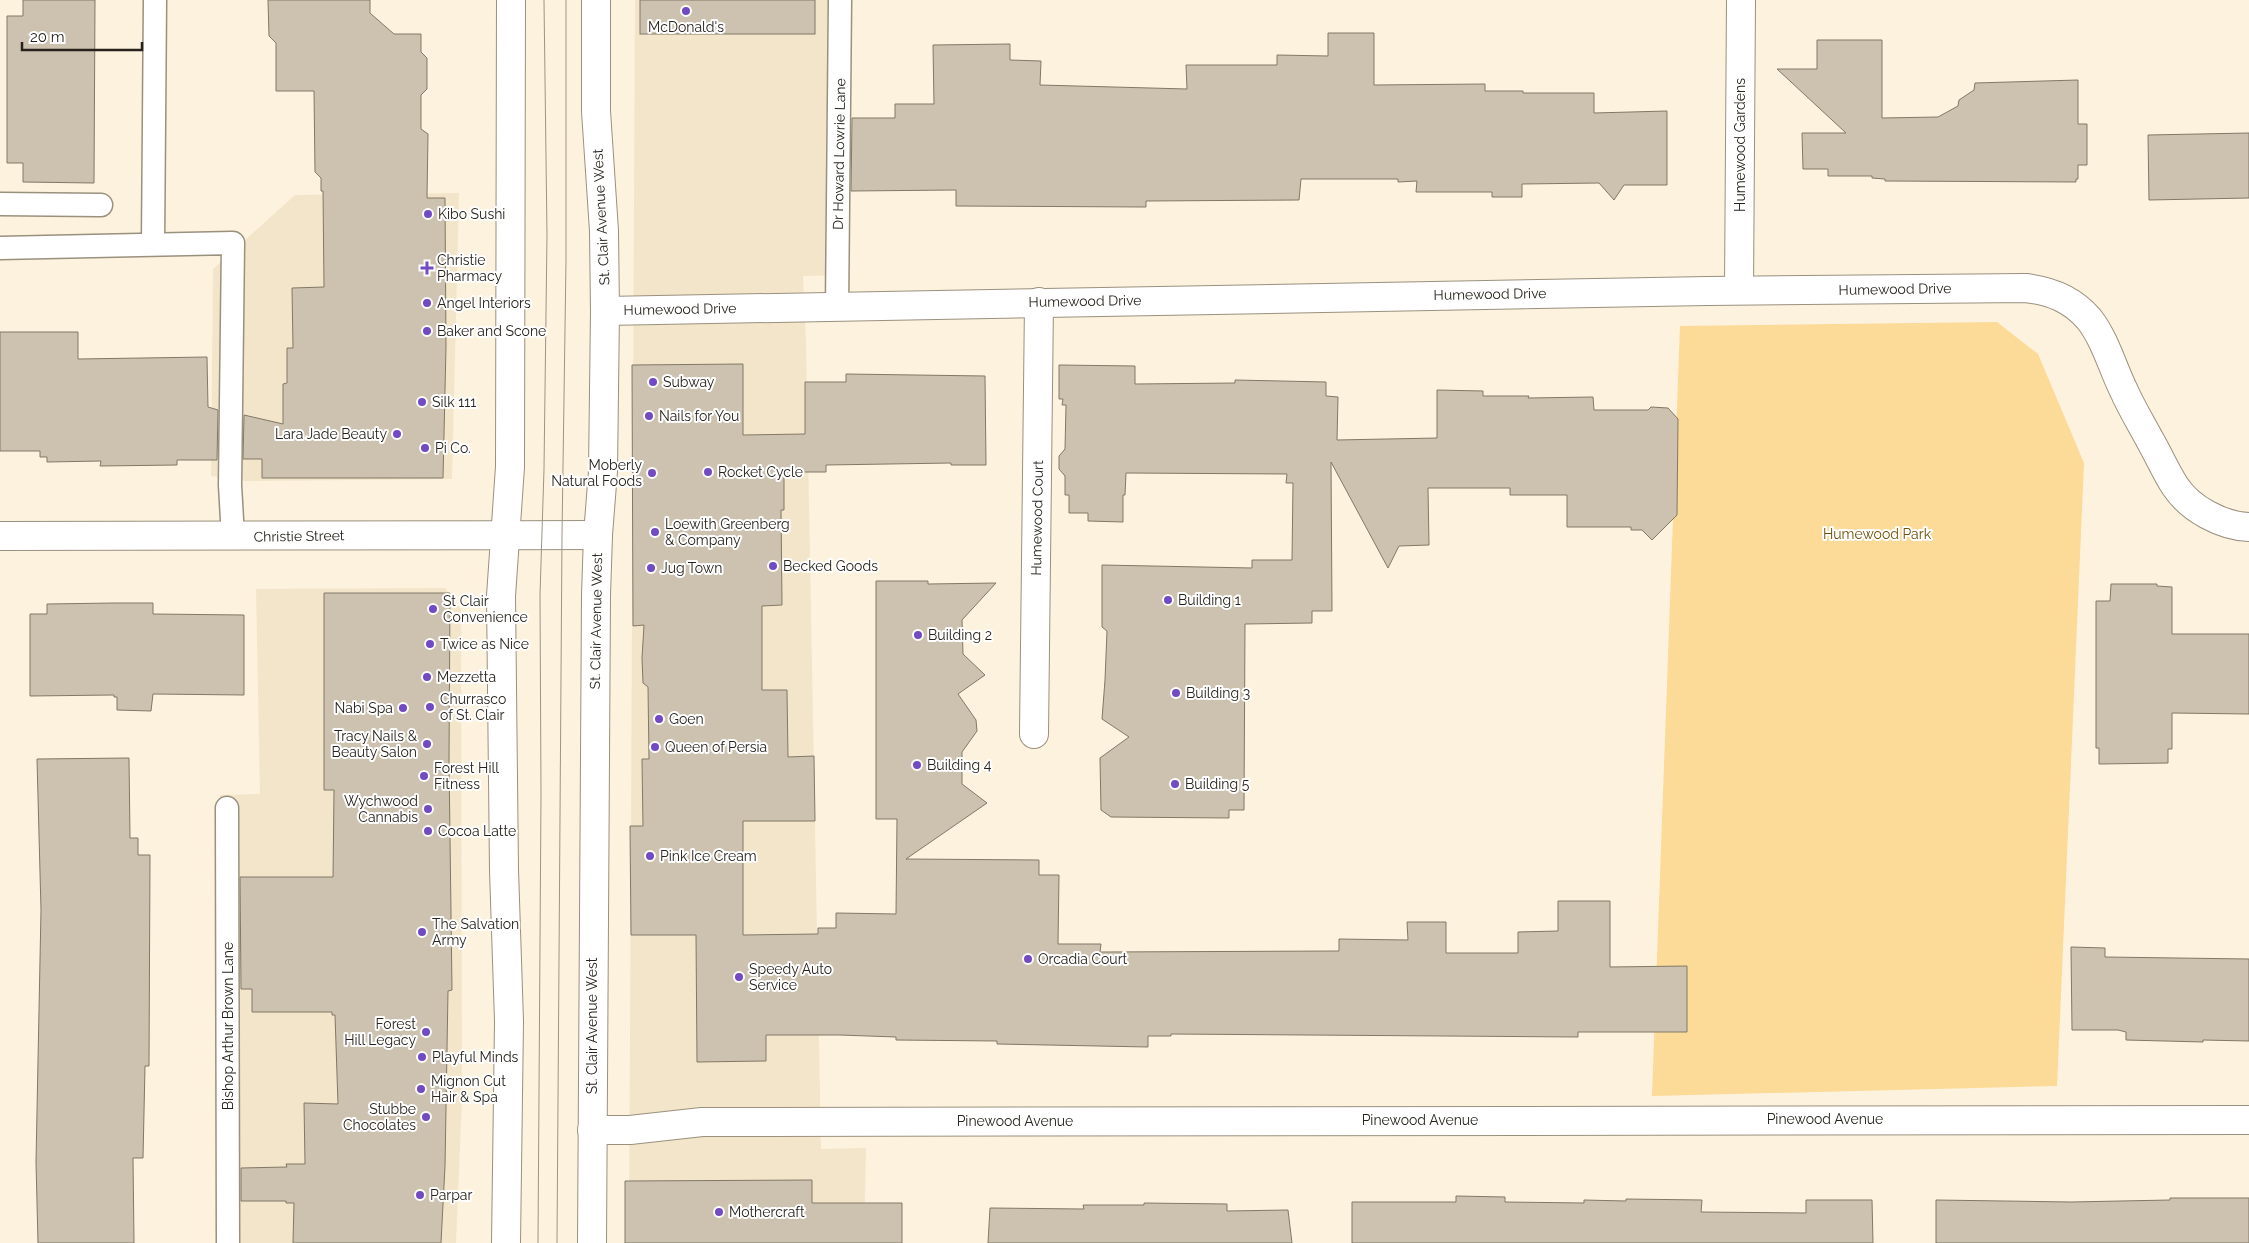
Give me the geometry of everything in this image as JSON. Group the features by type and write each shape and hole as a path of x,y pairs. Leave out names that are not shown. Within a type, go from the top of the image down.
{"street":[{"path":"506,1243 509,1021 504,870 501,596 510,467 511,0"},
{"name":"St. Clair Avenue West","path":"592,1243 598,535 603,470 605,310 604,231 596,112 596,0"},
{"name":"Humewood Gardens","path":"1739,290 1741,0"},
{"name":"Humewood Drive","path":"605,310 837,308 1039,302 1739,290 2017,288 2048,290 2066,299 2089,320 2111,359 2124,391 2175,487 2194,505 2216,520 2239,527 2249,527"},
{"name":"Humewood Court","path":"1034,734 1039,302"},
{"name":"Christie Street","path":"0,536 598,535"},
{"name":"Pinewood Avenue","path":"592,1130 630,1130 712,1122 2249,1120"}],"lane":[{"path":"153,244 155,0"},
{"name":"Dr Howard Lowrie Lane","path":"837,308 840,0"},
{"path":"0,204 101,205"},
{"path":"0,248 233,243 230,485 233,537"},
{"name":"Bishop Arthur Brown Lane","path":"227,808 228,1243"}],"shaded area":[{"path":"635,0 850,0 847,275 803,276 806,343 821,1149 866,1148 864,1243 629,1243"},
{"path":"459,193 452,479 245,481 211,476 213,269 295,195"},
{"path":"445,588 461,609 462,1097 456,1243 220,1243 220,795 260,794 256,589"}],"green space":[{"name":"Humewood Park","path":"1997,322 2038,354 2084,463 2057,1086 1652,1096 1680,326"}],"building":[{"path":"23,0 95,0 94,183 23,182 23,163 7,163 7,16 23,16"},
{"path":"268,0 370,0 370,13 394,34 421,34 421,52 427,58 427,89 421,95 421,129 428,134 427,198 445,198 446,346 443,478 262,478 262,459 243,459 244,415 283,424 283,384 287,383 287,348 293,348 292,288 324,287 323,191 321,191 321,178 315,172 314,91 276,91 276,43 269,36"},
{"path":"640,0 815,0 815,34 640,34"},
{"path":"1328,33 1374,33 1374,85 1485,84 1485,91 1594,93 1594,113 1667,111 1667,185 1624,185 1614,200 1599,183 1522,184 1522,197 1492,197 1492,192 1416,192 1417,181 1398,182 1398,179 1301,179 1299,200 1146,201 1146,207 956,206 956,190 851,191 852,118 895,118 895,104 934,104 933,45 1010,44 1010,60 1041,61 1040,85 1187,89 1186,65 1277,65 1277,55 1328,56"},
{"path":"1817,40 1882,40 1882,118 1938,117 1958,106 1959,100 1974,90 1975,83 2078,80 2078,124 2087,124 2087,165 2078,165 2078,179 2076,179 2076,182 1885,181 1885,179 1872,178 1872,176 1828,176 1828,169 1803,169 1802,133 1846,133 1777,69 1817,69"},
{"path":"2249,133 2249,198 2149,200 2148,135"},
{"path":"0,332 78,332 78,359 207,357 208,407 218,410 217,460 177,460 177,465 100,466 101,461 47,462 47,457 40,457 40,451 0,451"},
{"path":"743,364 743,435 805,434 805,382 846,382 846,374 985,376 986,465 951,465 951,463 826,465 826,472 784,472 784,510 781,510 782,605 762,606 762,690 787,690 788,757 814,756 815,821 743,821 743,935 818,934 818,928 836,928 836,913 896,914 897,819 876,819 876,581 928,581 928,584 996,583 962,620 963,654 985,675 958,694 976,720 977,731 962,752 962,784 987,803 906,859 1039,860 1039,875 1059,875 1058,944 1101,944 1100,952 1339,951 1339,939 1408,940 1407,922 1446,922 1446,953 1518,953 1518,932 1558,931 1558,901 1610,901 1610,967 1687,966 1687,1032 1578,1032 1578,1037 1171,1034 1171,1036 1148,1036 1148,1047 997,1044 997,1041 896,1040 896,1037 840,1035 766,1035 766,1061 697,1062 696,935 631,935 630,826 643,826 642,759 649,759 648,687 643,683 642,658 644,625 633,626 632,365"},
{"path":"1059,365 1135,366 1135,384 1235,383 1235,380 1326,382 1326,396 1338,397 1337,440 1437,438 1437,390 1483,391 1483,396 1529,396 1528,398 1593,397 1594,410 1668,408 1678,419 1677,515 1652,540 1642,530 1631,530 1631,527 1567,527 1567,495 1510,495 1510,488 1428,488 1429,545 1399,546 1388,568 1331,462 1332,611 1312,611 1312,623 1245,624 1244,810 1229,810 1229,818 1111,817 1101,810 1100,758 1129,737 1102,719 1107,631 1102,627 1102,565 1252,568 1252,560 1292,560 1293,483 1286,483 1287,474 1126,473 1125,495 1123,495 1123,522 1088,521 1088,513 1069,513 1069,495 1065,495 1065,476 1059,469 1059,456 1065,449 1066,405 1062,405 1063,399 1059,399"},
{"path":"2111,584 2157,584 2157,586 2172,587 2172,634 2249,634 2249,714 2172,713 2172,749 2168,749 2168,763 2099,764 2099,748 2096,748 2096,601 2110,601"},
{"path":"324,593 450,593 449,760 452,990 448,991 445,1166 441,1243 293,1243 294,1203 286,1203 286,1201 241,1201 241,1168 287,1167 286,1164 305,1164 304,1103 338,1104 335,1015 332,1015 332,1012 252,1012 252,989 241,989 240,877 333,877 334,790 324,790"},
{"path":"153,603 153,614 244,615 244,695 153,694 151,711 117,710 117,697 114,697 114,695 30,696 30,614 47,614 47,604"},
{"path":"129,758 130,838 138,838 138,855 150,855 149,1066 145,1066 143,1158 133,1158 134,1243 38,1243 36,1162 41,910 37,759"},
{"path":"2071,947 2105,948 2105,957 2249,959 2249,1041 2126,1040 2126,1032 2118,1030 2072,1030"},
{"name":"Mothercraft","path":"812,1180 812,1203 902,1203 902,1243 625,1243 625,1181"},
{"path":"1456,1196 1505,1197 1505,1202 1584,1203 1584,1200 1702,1200 1701,1212 1806,1213 1806,1200 1872,1200 1873,1243 1352,1243 1352,1202 1456,1202"},
{"path":"2170,1198 2249,1198 2249,1243 1936,1243 1936,1200 2071,1202 2170,1200"},
{"path":"1144,1203 1227,1204 1227,1211 1288,1210 1292,1243 988,1243 990,1208 1084,1209 1083,1205 1144,1205"}],"tram line":[{"path":"538,1243 541,794 540,595 544,469 547,235 544,0"},
{"path":"557,1243 566,260 566,0"}],"place":[{"name":"McDonald's","path":"686,11"},
{"name":"Kibo Sushi","path":"428,214"},
{"name":"Christie Pharmacy","path":"427,268"},
{"name":"Angel Interiors","path":"427,303"},
{"name":"Baker and Scone","path":"427,331"},
{"name":"Subway","path":"653,382"},
{"name":"Silk 111","path":"422,402"},
{"name":"Nails for You","path":"649,416"},
{"name":"Lara Jade Beauty","path":"397,434"},
{"name":"Pi Co.","path":"425,448"},
{"name":"Rocket Cycle","path":"708,472"},
{"name":"Moberly Natural Foods","path":"652,473"},
{"name":"Loewith Greenberg & Company","path":"655,532"},
{"name":"Becked Goods","path":"773,566"},
{"name":"Jug Town","path":"651,568"},
{"name":"Building 1","path":"1168,600"},
{"name":"St Clair Convenience","path":"433,609"},
{"name":"Building 2","path":"918,635"},
{"name":"Twice as Nice","path":"430,644"},
{"name":"Mezzetta","path":"427,677"},
{"name":"Building 3","path":"1176,693"},
{"name":"Churrasco of St. Clair","path":"430,707"},
{"name":"Nabi Spa","path":"403,708"},
{"name":"Goen","path":"659,719"},
{"name":"Tracy Nails & Beauty Salon","path":"427,744"},
{"name":"Queen of Persia","path":"655,747"},
{"name":"Building 4","path":"917,765"},
{"name":"Forest Hill Fitness","path":"424,776"},
{"name":"Building 5","path":"1175,784"},
{"name":"Wychwood Cannabis","path":"428,809"},
{"name":"Cocoa Latte","path":"428,831"},
{"name":"Pink Ice Cream","path":"650,856"},
{"name":"The Salvation Army","path":"422,932"},
{"name":"Orcadia Court","path":"1028,959"},
{"name":"Speedy Auto Service","path":"739,977"},
{"name":"Forest Hill Legacy","path":"426,1032"},
{"name":"Playful Minds","path":"422,1057"},
{"name":"Mignon Cut Hair & Spa","path":"421,1089"},
{"name":"Stubbe Chocolates","path":"426,1117"},
{"name":"Parpar","path":"420,1195"},
{"name":"Mothercraft","path":"719,1212"}]}
